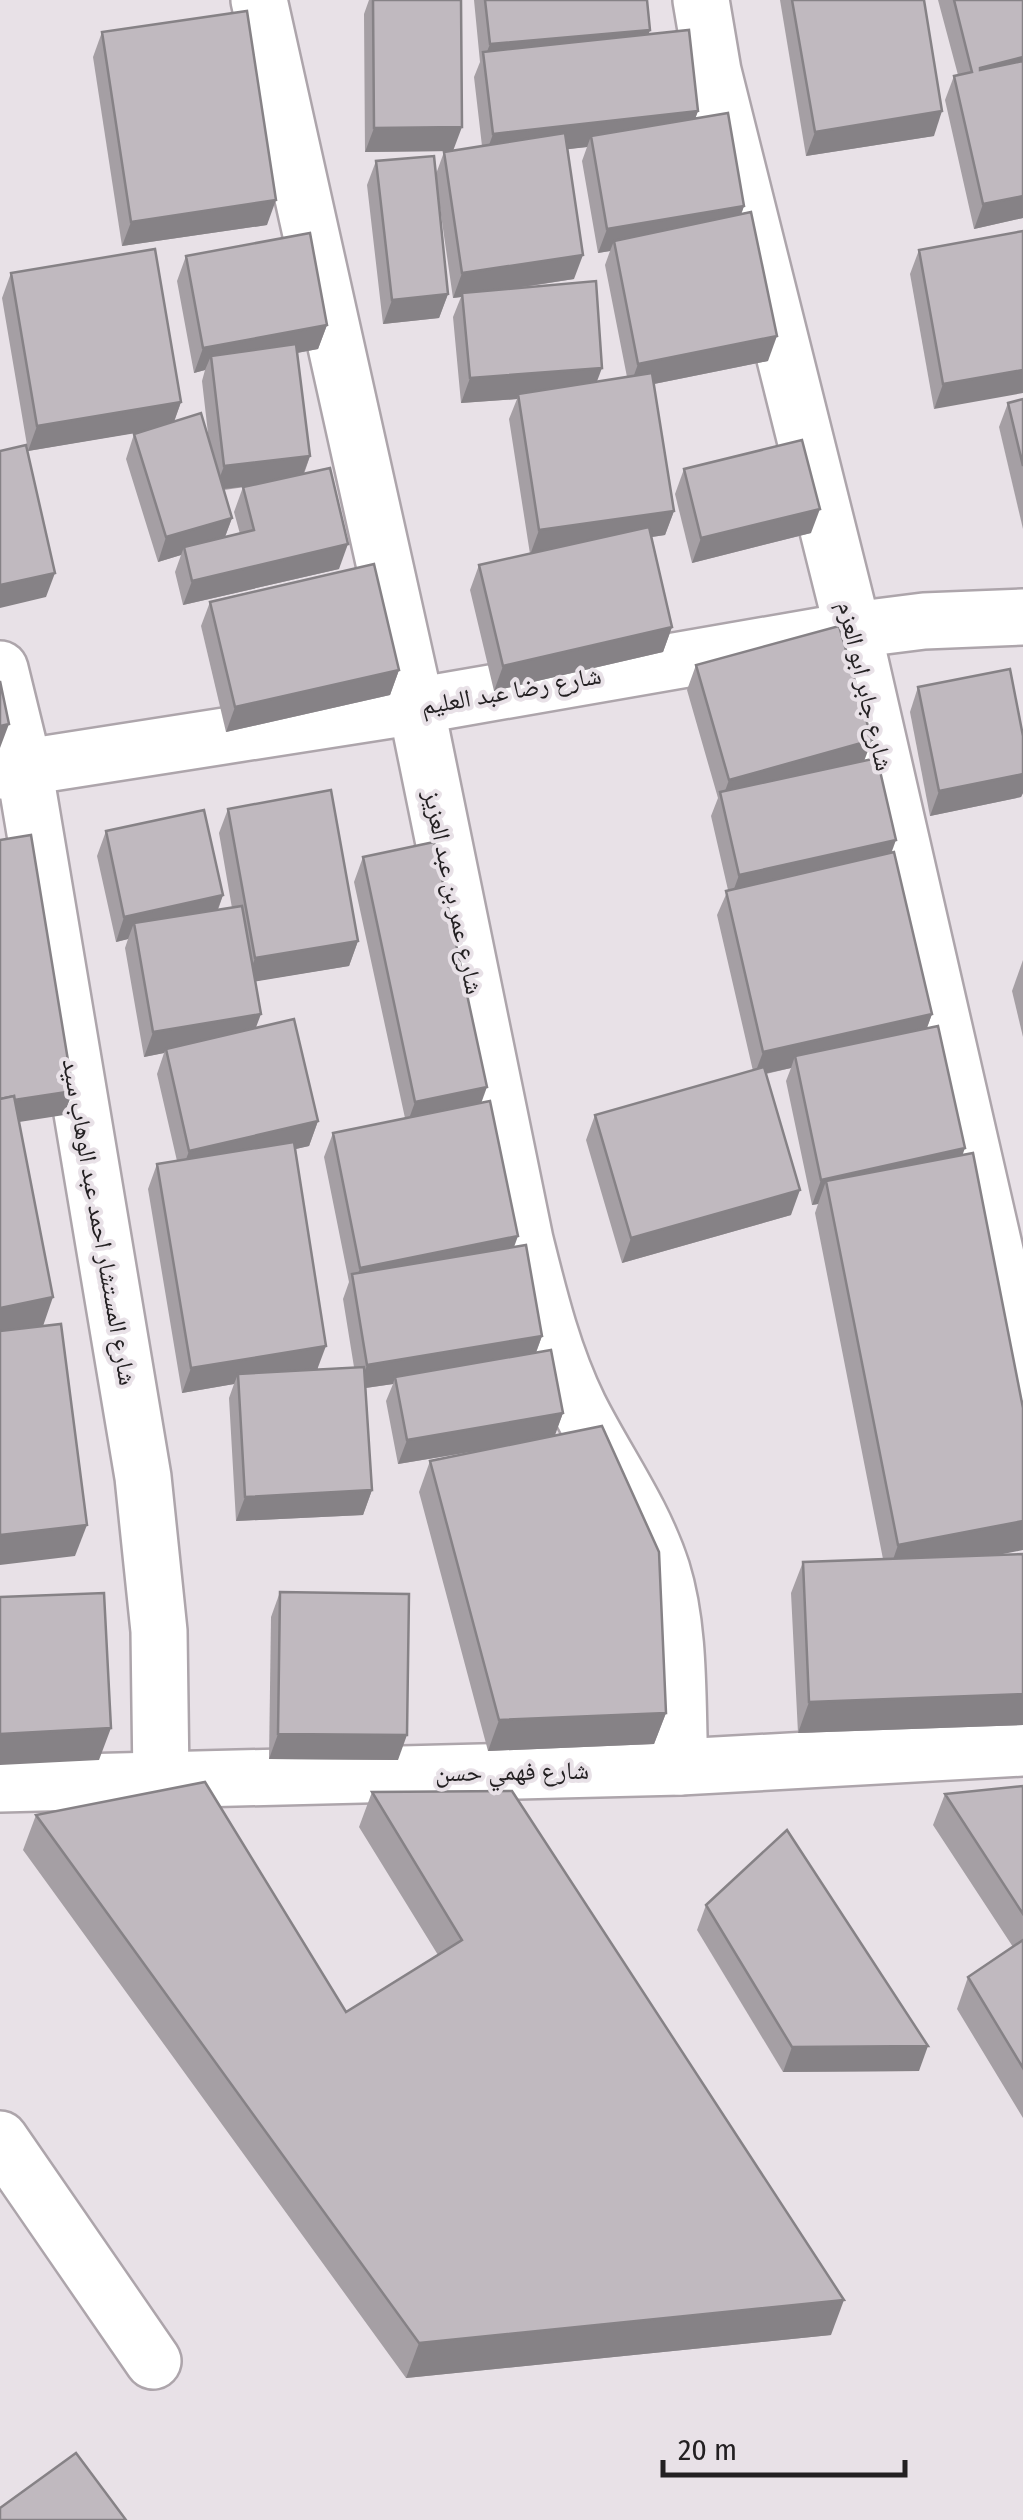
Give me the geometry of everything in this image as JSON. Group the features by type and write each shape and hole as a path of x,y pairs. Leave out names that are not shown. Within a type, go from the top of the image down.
{"street":[{"name":"شارع عمر بن عبد العزيز","path":"258,0 416,706 546,1324 578,1404 644,1524 662,1571 673,1621 680,1767"},
{"name":"شارع جابر ابو العزم","path":"701,0 718,90 853,630 1005,1206 1023,1374"},
{"name":"شارع رضا عبد العليم","path":"12,769 416,706 853,630 924,621 1023,617"},
{"name":"شارع المستشار احمد عبد الوهاب سيد","path":"0,669 12,769 143,1477 158,1631 161,1780"},
{"name":"شارع فهمي حسن","path":"0,1784 680,1767 1023,1748"},
{"path":"0,2139 152,2361"}],"building":[{"path":"373,0 461,0 462,127 374,128"},
{"path":"485,0 647,0 650,30 490,44"},
{"path":"792,0 924,0 942,111 815,132"},
{"path":"954,0 1023,0 1023,57 980,70 1023,61 1023,196 983,204 954,76 972,72"},
{"path":"247,11 276,200 131,222 102,32"},
{"path":"689,30 698,111 493,134 483,52"},
{"path":"728,113 744,206 607,229 591,136"},
{"path":"565,133 583,255 462,273 444,152"},
{"path":"434,156 448,294 392,300 376,161"},
{"path":"751,212 777,336 638,364 614,241"},
{"path":"1023,231 1023,370 943,384 919,250"},
{"path":"310,233 327,325 203,348 186,256"},
{"path":"155,249 181,402 37,426 11,273"},
{"path":"596,281 602,368 470,378 462,293"},
{"path":"296,344 310,456 224,466 211,356"},
{"path":"652,373 674,511 539,530 518,394"},
{"path":"1023,399 1023,466 1008,403"},
{"path":"201,413 232,518 166,537 134,434"},
{"path":"802,440 820,509 701,538 684,469"},
{"path":"26,445 55,573 0,585 0,451"},
{"path":"330,468 348,544 192,581 184,547 254,530 243,487"},
{"path":"649,527 672,627 503,666 479,565"},
{"path":"374,564 399,670 235,707 210,602"},
{"path":"839,626 872,740 729,780 696,665"},
{"path":"1010,669 1023,736 1023,774 939,791 918,687"},
{"path":"0,681 9,724 0,726"},
{"path":"877,758 896,840 739,875 720,792"},
{"path":"331,790 358,941 255,958 228,809"},
{"path":"204,810 223,895 124,917 106,831"},
{"path":"31,835 73,1091 0,1099 0,840"},
{"path":"434,842 487,1087 415,1102 363,857"},
{"path":"894,852 932,1014 763,1052 726,891"},
{"path":"242,906 261,1014 153,1032 134,923"},
{"path":"294,1019 318,1121 189,1151 166,1049"},
{"path":"938,1026 965,1148 821,1180 795,1056"},
{"path":"764,1067 800,1190 631,1238 595,1115"},
{"path":"14,1096 53,1297 0,1308 0,1099"},
{"path":"490,1101 518,1236 360,1268 333,1133"},
{"path":"294,1142 326,1346 191,1368 157,1164"},
{"path":"973,1153 1023,1408 1023,1521 898,1545 826,1181"},
{"path":"526,1245 542,1336 367,1365 352,1274"},
{"path":"61,1324 87,1525 0,1535 0,1331"},
{"path":"551,1350 563,1413 407,1440 395,1377"},
{"path":"364,1367 372,1490 245,1497 238,1374"},
{"path":"602,1426 659,1552 666,1713 499,1720 430,1461"},
{"path":"1023,1554 1023,1694 809,1702 803,1562"},
{"path":"280,1592 409,1594 407,1735 278,1734"},
{"path":"104,1593 111,1728 0,1734 0,1597"},
{"path":"205,1782 346,2012 462,1940 372,1792 512,1791 844,2300 419,2343 36,1815"},
{"path":"1023,1786 1023,1914 945,1794"},
{"path":"787,1830 928,2046 792,2047 706,1905"},
{"path":"1023,1940 1023,2068 968,1977"},
{"path":"76,2453 126,2520 0,2520 0,2508"}]}
